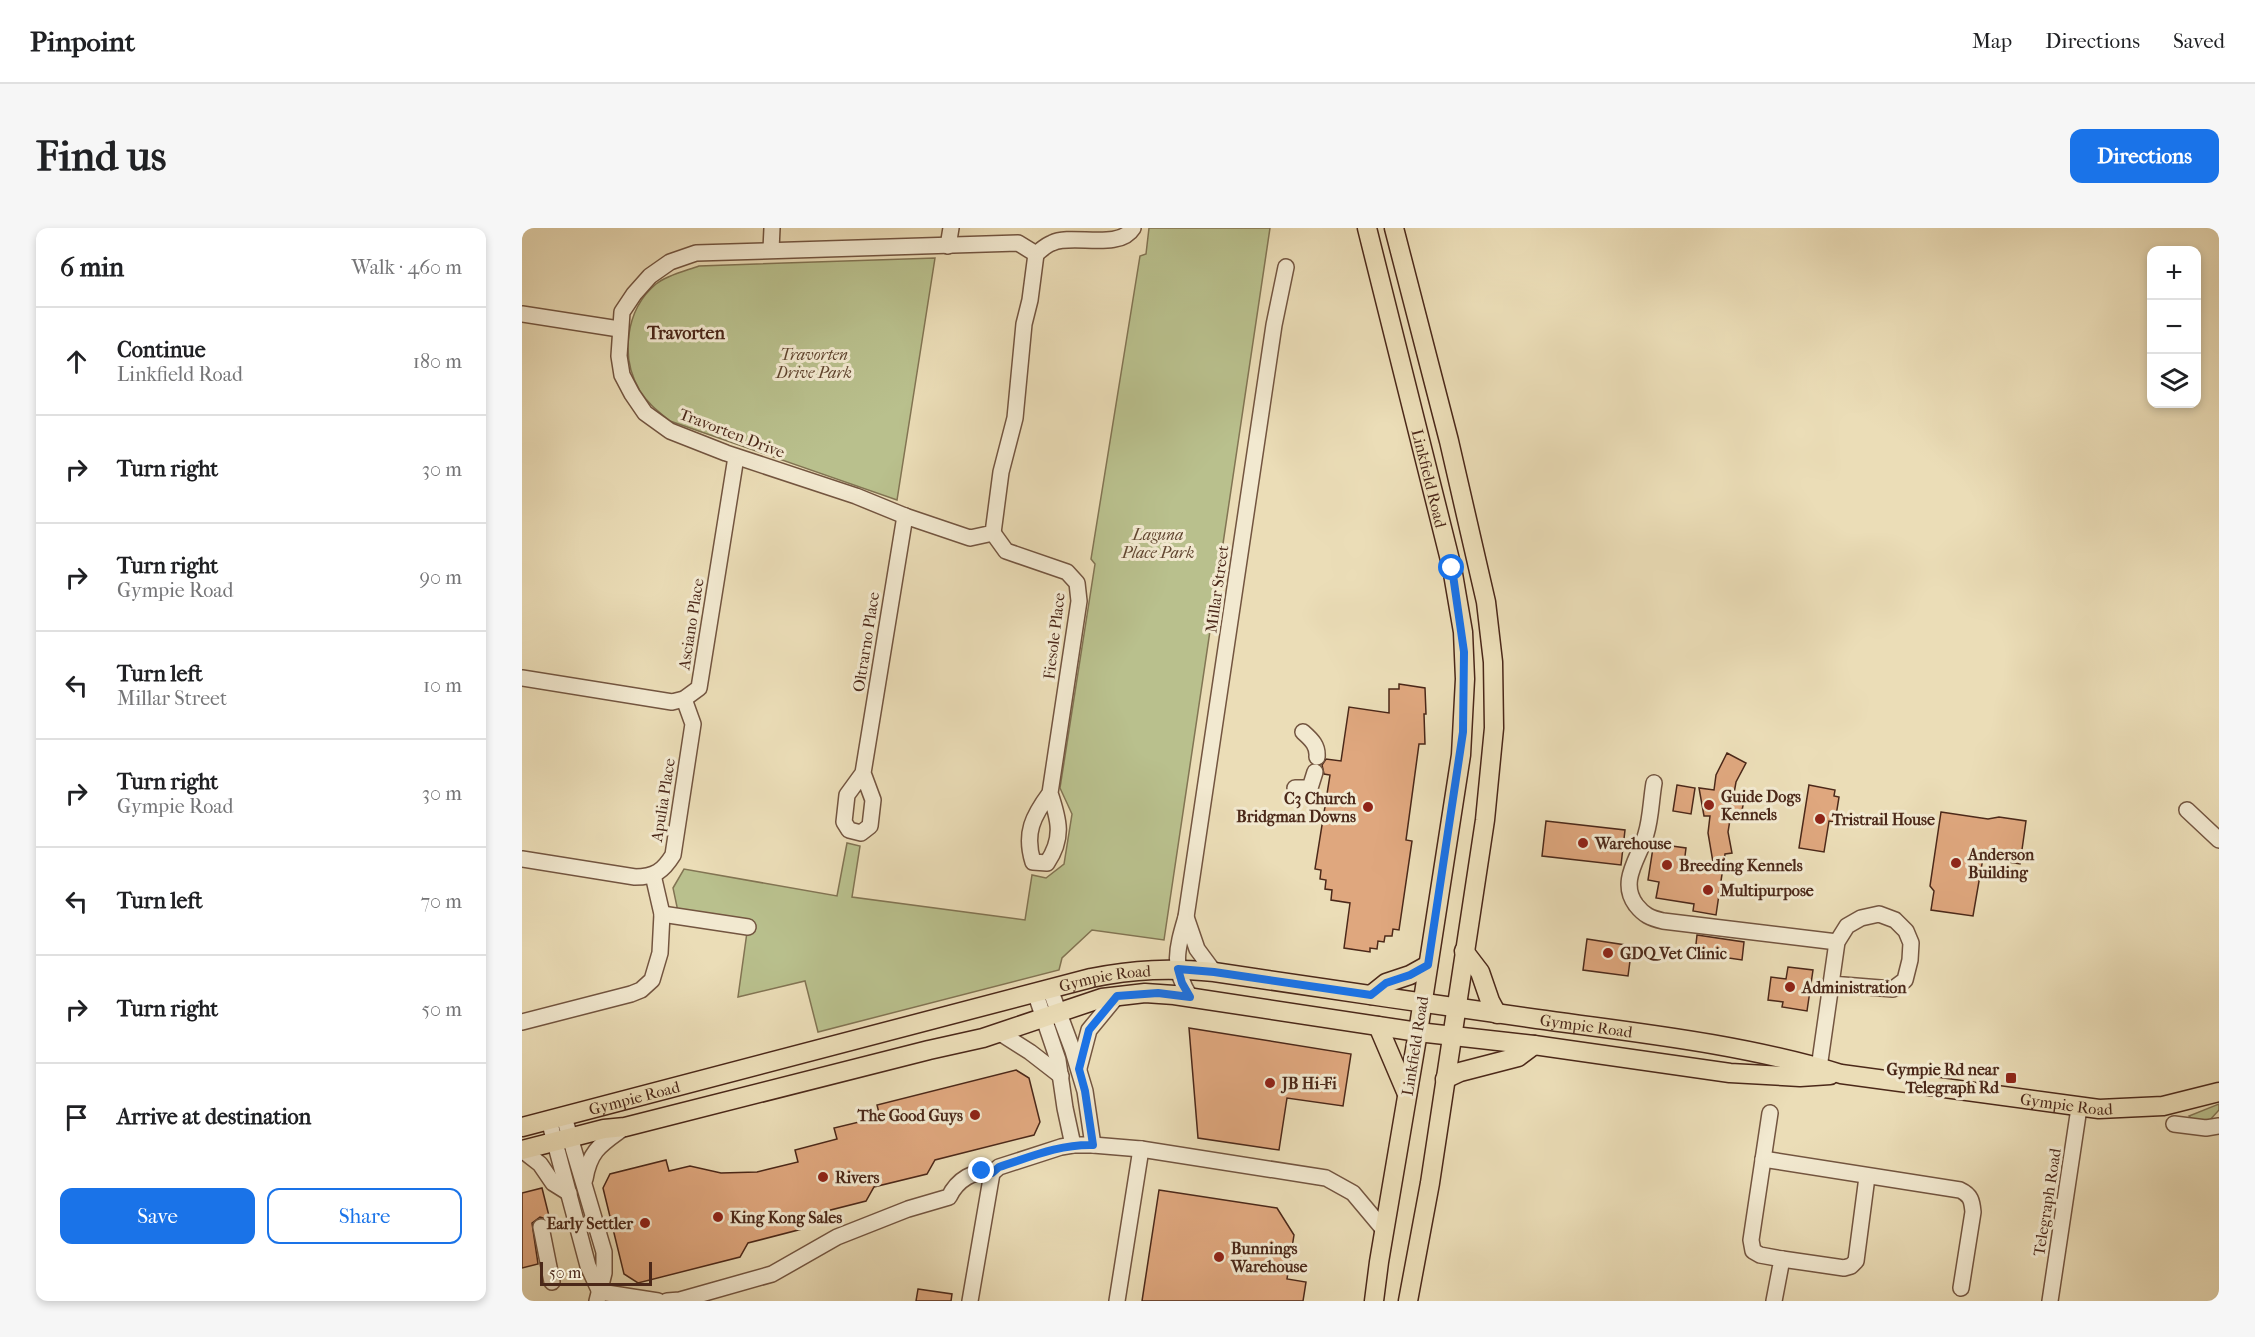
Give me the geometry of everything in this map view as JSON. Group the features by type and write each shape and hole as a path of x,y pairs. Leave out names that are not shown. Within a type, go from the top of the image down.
{"main road":[{"name":"Linkfield Road","path":"1367,228 1452,568 1464,642 1465,687 1463,732 1418,1032 1374,1301"},
{"name":"Linkfield Road","path":"1394,228 1476,552 1486,602 1493,662 1493,761 1430,1183 1408,1301"},
{"path":"1464,951 1480,972 1497,1014"},
{"path":"1371,995 1386,983 1410,975 1428,965"},
{"name":"Gympie Road","path":"522,1127 1042,991 1133,970 1178,969 1214,972 1696,1042 1808,1064 1841,1074 2079,1108 2150,1108 2219,1092"},
{"name":"Gympie Road","path":"522,1150 1000,1033 1088,1001 1158,993 1418,1032 1534,1045 1766,1077 1841,1074"},
{"path":"1378,1026 1407,1094"},
{"path":"1445,1079 1460,1072 1518,1057 1534,1045"}],"street":[{"path":"771,250 772,228"},
{"path":"948,246 951,228"},
{"path":"993,533 1001,472 1014,418 1024,324 1030,300 1036,254 1053,242 1120,239 1133,228"},
{"name":"Travorten Drive","path":"993,533 970,538 905,516 856,496 736,457 670,431 645,413 622,375 619,329 622,312 650,276 670,262 696,253 1018,243 1036,254"},
{"name":"Millar Street","path":"1190,997 1182,983 1178,969 1177,951 1186,916 1272,336 1286,267"},
{"path":"522,314 619,329"},
{"name":"Asciano Place","path":"684,699 699,688 736,457"},
{"name":"Oltrarno Place","path":"863,773 905,516"},
{"name":"Fiesole Place","path":"993,533 1006,551 1067,572 1077,583 1079,601 1050,793"},
{"path":"522,678 672,702 684,699"},
{"name":"Apulia Place","path":"653,875 663,870 673,855 693,724 684,699"},
{"path":"1295,788 1310,788 1316,765 1318,750 1313,741 1303,732"},
{"path":"1654,783 1647,831 1631,871 1628,886 1632,900 1641,912 1649,918 1663,921 1837,942"},
{"path":"2187,810 2219,840"},
{"path":"522,859 636,877 653,875 662,914 660,953 652,980 641,990 522,1022"},
{"path":"662,914 748,927"},
{"path":"1819,1068 1831,984 1837,942 1847,926 1861,918 1879,914 1895,920 1906,931 1911,943 1910,960 1905,980 1893,989 1831,984"},
{"name":"Millar Street","path":"1186,916 1197,949 1214,972"},
{"path":"1042,991 1051,1015 1079,1069 1085,1091 1093,1145"},
{"path":"1079,1069 1089,1030 1117,996"},
{"path":"1051,1015 1073,1145"},
{"path":"1000,1033 1061,1076"},
{"name":"Telegraph Road","path":"2050,1301 2079,1108"},
{"path":"1770,1113 1751,1240 1753,1251 1760,1255 1782,1259 1844,1268 1851,1266 1856,1261 1867,1177"},
{"path":"556,1118 562,1139 569,1193 598,1296"},
{"path":"2174,1124 2206,1128 2219,1126"},
{"path":"585,1182 587,1164 594,1151 625,1126"},
{"path":"562,1139 585,1182 604,1252 604,1273 598,1296"},
{"path":"970,1301 992,1173 999,1167 1073,1145 1141,1149 1326,1178 1353,1193 1384,1230"},
{"path":"1117,1301 1141,1149"},
{"path":"522,1150 540,1164 552,1183 569,1193"},
{"path":"1763,1159 1960,1190 1968,1194 1972,1201 1973,1212 1961,1288"},
{"path":"667,1301 680,1300 771,1274 837,1237 908,1209 949,1197 951,1191 969,1174 982,1171 992,1173"},
{"path":"540,1227 552,1282"},
{"path":"1774,1301 1782,1259"},
{"path":"598,1296 658,1301"}],"green space":[{"name":"Laguna Place Park","path":"1149,228 1270,228 1164,940 1092,930 1062,958 1059,970 818,1032 805,981 738,997 747,932 680,921 673,888 684,869 837,896 847,843 860,846 852,897 1025,920 1032,875 1046,878 1064,864 1072,814 1060,788 1095,564 1091,559 1140,256 1146,254"},
{"name":"Travorten Drive Park","path":"935,258 897,500 670,421 647,400 634,378 628,349 632,321 646,295 656,284 671,276 699,266"},
{"path":"2219,1104 2219,1110 2209,1121 2192,1119 2189,1116"}],"building":[{"name":"C3 Church Bridgman Downs","path":"1399,684 1425,688 1426,714 1424,714 1425,744 1419,744 1406,840 1412,841 1399,930 1393,929 1392,936 1385,936 1384,942 1378,941 1377,949 1370,948 1370,952 1344,948 1350,903 1331,900 1332,890 1325,889 1326,880 1320,879 1321,870 1315,869 1330,775 1324,774 1322,765 1326,759 1341,761 1349,707 1389,713 1389,689 1399,689"},
{"path":"1727,753 1746,763 1736,782 1733,799 1744,800 1741,816 1731,814 1728,832 1732,853 1725,854 1716,915 1693,911 1694,904 1656,898 1659,882 1648,880 1653,848 1664,850 1665,845 1686,848 1684,864 1714,868 1708,833 1710,816 1704,816 1699,788 1714,790 1716,775"},
{"path":"1677,785 1695,788 1691,814 1673,811"},
{"name":"Tristrail House","path":"1809,785 1835,790 1834,796 1839,797 1835,822 1829,821 1824,852 1799,848"},
{"name":"Anderson Building","path":"1941,812 1988,819 1999,817 2026,821 2020,864 1983,858 1973,916 1931,910 1934,891 1930,886"},
{"name":"Warehouse","path":"1546,821 1625,830 1621,865 1542,856"},
{"path":"1697,935 1744,942 1742,960 1695,953"},
{"name":"GDQ Vet Clinic","path":"1587,939 1632,946 1628,976 1583,970"},
{"name":"Administration","path":"1788,967 1813,970 1807,1011 1782,1007 1783,1002 1768,1000 1771,977 1786,979"},
{"name":"JB Hi-Fi","path":"1189,1028 1351,1054 1343,1106 1287,1098 1279,1150 1198,1138"},
{"path":"1016,1070 1029,1078 1040,1122 1034,1135 935,1160 927,1174 874,1187 866,1201 811,1215 802,1229 748,1243 740,1257 638,1283 624,1274 603,1188 610,1174 666,1160 669,1171 690,1166 721,1173 757,1172 798,1162 795,1150 837,1139 834,1128 880,1117 877,1105"},
{"path":"542,1188 550,1220 540,1217 532,1223 538,1264 522,1268 522,1193"},
{"name":"Bunnings Warehouse","path":"1159,1190 1277,1208 1294,1235 1287,1279 1306,1282 1303,1301 1142,1301"},
{"path":"918,1289 952,1294 951,1301 916,1301"}],"place":[{"name":"Guide Dogs Kennels","path":"1709,805"},
{"name":"C3 Church Bridgman Downs","path":"1368,807"},
{"name":"Tristrail House","path":"1820,819"},
{"name":"Warehouse","path":"1583,843"},
{"name":"Anderson Building","path":"1956,863"},
{"name":"Breeding Kennels","path":"1667,865"},
{"name":"Multipurpose","path":"1708,890"},
{"name":"GDQ Vet Clinic","path":"1608,953"},
{"name":"Administration","path":"1790,987"},
{"name":"Gympie Rd near Telegraph Rd","path":"2011,1078"},
{"name":"JB Hi-Fi","path":"1270,1083"},
{"name":"The Good Guys","path":"975,1115"},
{"name":"Rivers","path":"823,1177"},
{"name":"King Kong Sales","path":"718,1217"},
{"name":"Early Settler","path":"645,1223"},
{"name":"Bunnings Warehouse","path":"1219,1257"}],"district":[{"name":"Travorten","path":"686,333"}],"route":[{"path":"982,1171 992,1173 999,1167 1061,1147 1093,1145 1085,1091 1079,1069 1089,1030 1117,996 1158,993 1190,997 1182,983 1178,969 1214,972 1371,995 1386,983 1418,972 1428,965 1461,755 1465,704 1463,632 1452,568"}]}
